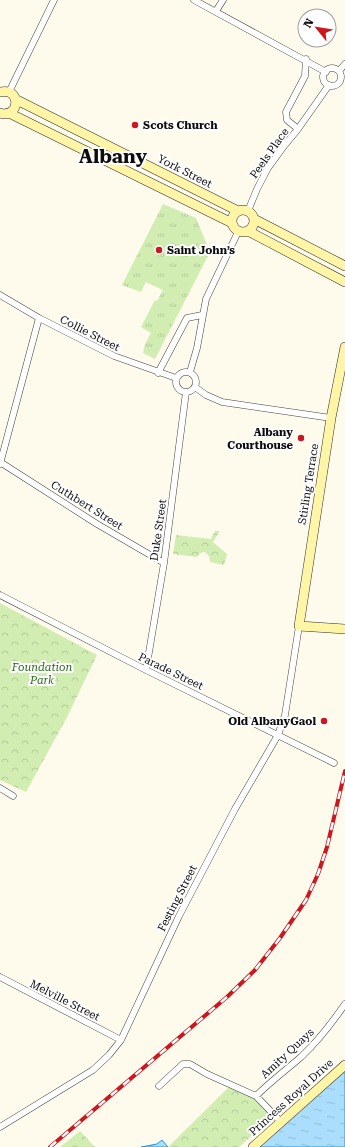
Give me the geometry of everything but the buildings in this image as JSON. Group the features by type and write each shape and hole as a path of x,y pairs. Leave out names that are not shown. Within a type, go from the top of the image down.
{"main road":[{"name":"York Street","path":"4,92 14,96 15,99 238,211"},
{"path":"5,113 15,107 15,99"},
{"path":"5,113 232,223 238,232 241,233 248,231 253,226 254,219"},
{"path":"232,223 233,216 238,211 248,211 254,219 345,266"},
{"path":"248,231 345,282"},
{"name":"Stirling Terrace","path":"299,626 331,418 345,347"},
{"path":"299,626 345,629"},
{"name":"Princess Royal Drive","path":"253,1147 345,1065"}],"street":[{"path":"4,92 54,0"},
{"path":"194,0 326,72"},
{"path":"216,11 223,0"},
{"name":"Peels Place","path":"298,129 287,120 286,112 305,76 306,60"},
{"path":"339,71 345,64"},
{"path":"331,69 339,71 341,77 339,82 334,86 329,85 324,79 326,72 331,69"},
{"name":"Peels Place","path":"248,211 268,168 329,85"},
{"path":"190,372 197,348 202,315 210,289 238,232"},
{"name":"Collie Street","path":"0,295 39,318 114,356 158,373 176,378"},
{"path":"158,373 188,318 202,315"},
{"path":"0,463 39,318"},
{"path":"190,372 195,377 195,387 192,390 183,392 177,388 176,378 181,373 190,372"},
{"path":"195,387 206,395 222,402 331,418"},
{"name":"Duke Street","path":"146,670 164,562 186,392"},
{"name":"Cuthbert Street","path":"0,463 97,524 164,562"},
{"name":"Parade Street","path":"0,595 146,670 334,763"},
{"name":"Festing Street","path":"0,1127 93,1070 109,1055 121,1040 179,916 235,809 278,735 285,715 299,626"},
{"path":"0,788 13,796"},
{"name":"Melville Street","path":"0,977 121,1040"},
{"name":"Amity Quays","path":"256,1096 301,1056 331,1024 345,1004"},
{"path":"159,1086 183,1064 190,1064 207,1074 256,1096 281,1122"}],"green space":[{"path":"163,204 196,218 210,252 155,359 143,353 145,344 151,333 141,327 155,300 157,301 163,290 146,282 141,292 122,285"},
{"path":"215,531 220,531 213,542 227,554 224,565 210,562 209,556 205,552 200,553 197,557 173,554 176,535 211,539"},
{"name":"Foundation Park","path":"0,603 97,655 67,717 26,792 0,780"},
{"path":"231,1085 256,1096 272,1118 239,1147 168,1147"},
{"path":"80,1131 95,1147 60,1147"},
{"path":"162,1140 168,1147 141,1147 157,1144"}],"water":[{"path":"345,1069 345,1147 258,1147"},
{"path":"162,1140 168,1147 141,1147 157,1144"}],"railway":[{"path":"50,1147 227,997 255,970 280,938 306,900 318,874 327,847 345,771"}],"place":[{"name":"Scots Church","path":"135,125"},
{"name":"Saint John’s","path":"159,250"},
{"name":"Albany Courthouse","path":"301,438"},
{"name":"Old AlbanyGaol","path":"324,721"}],"district":[{"name":"Albany","path":"113,156"}]}
